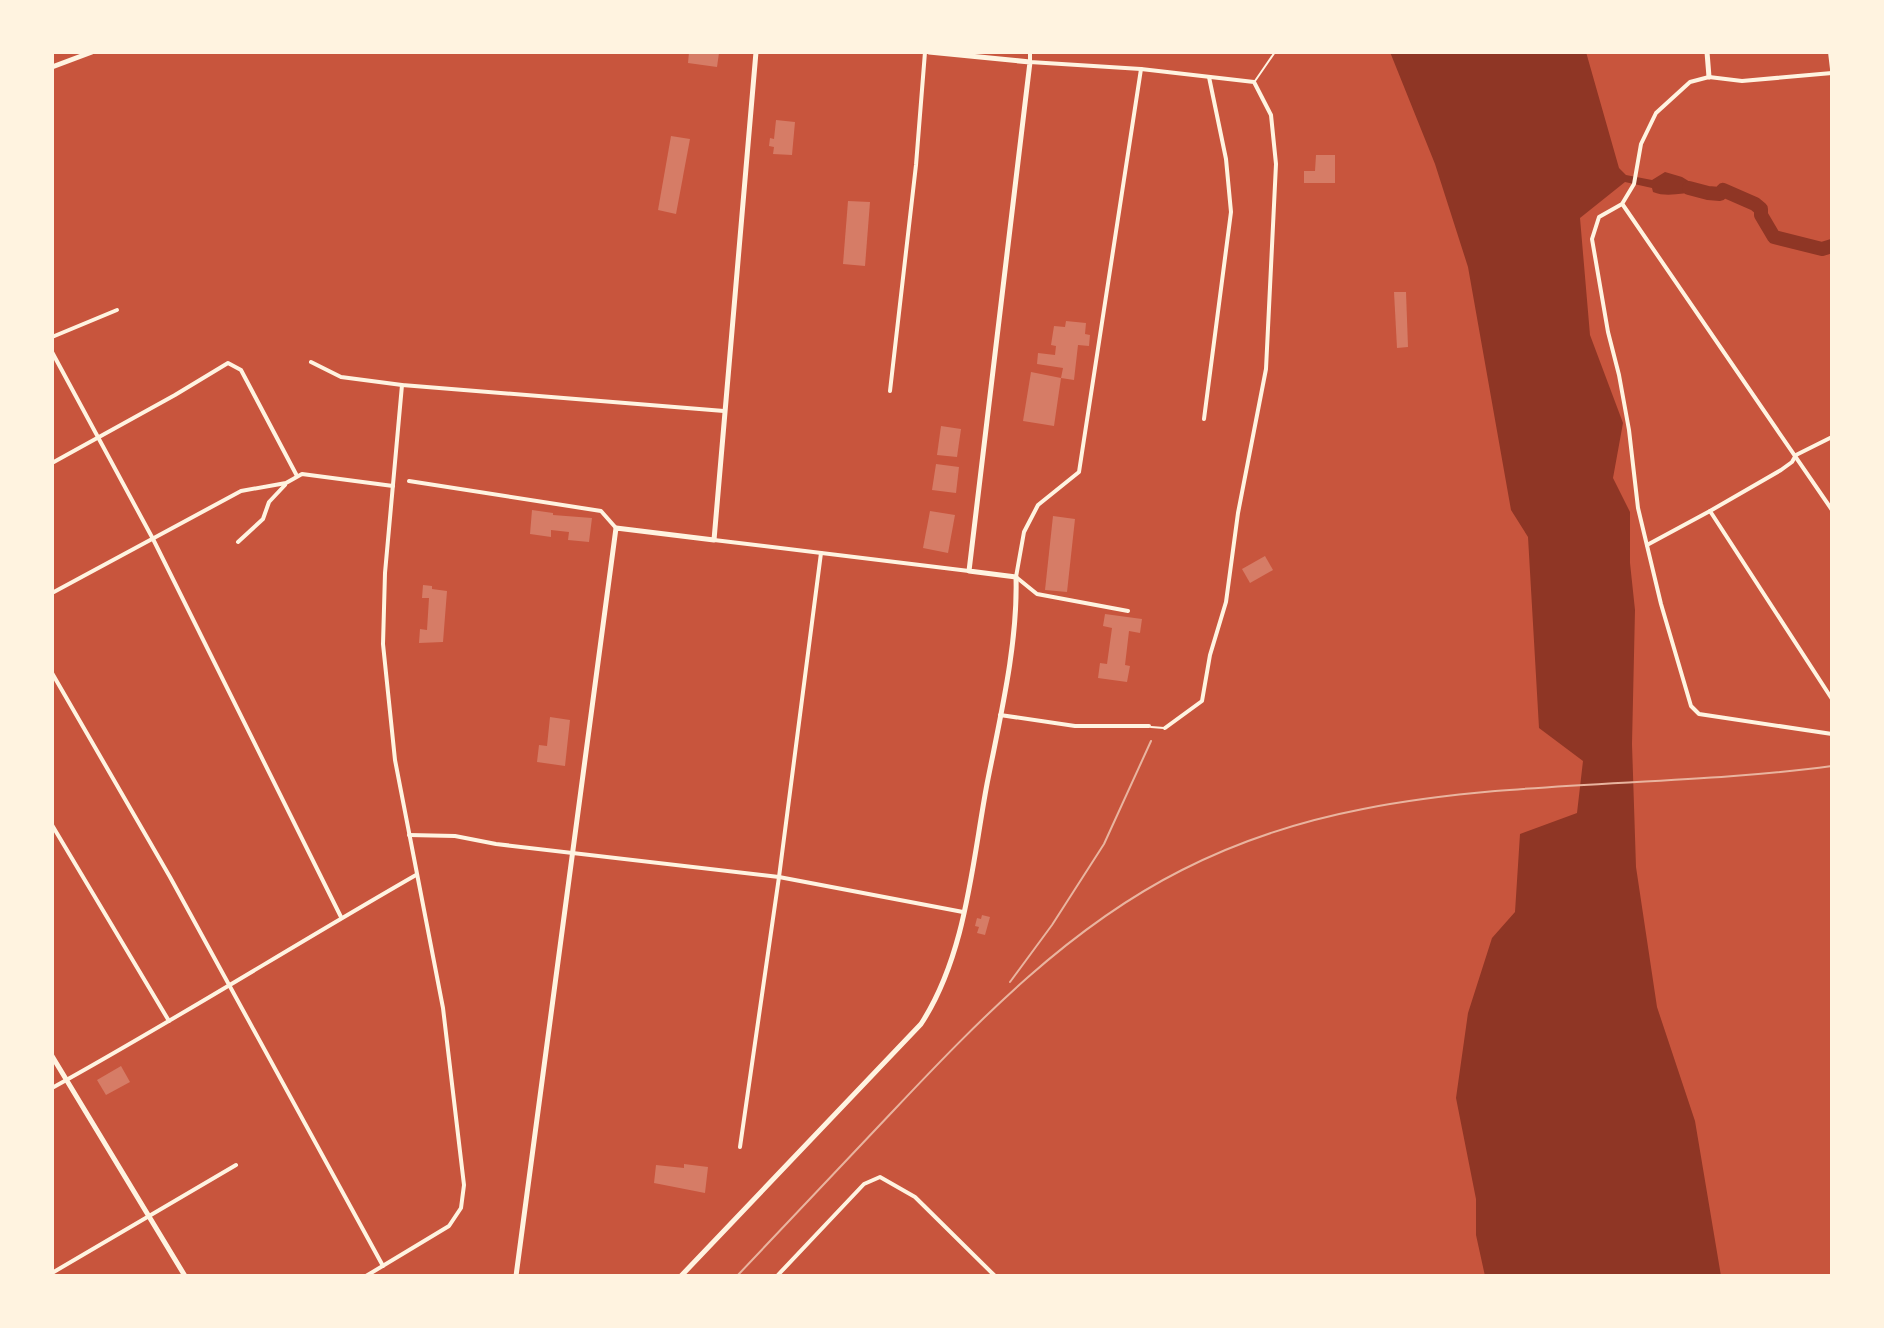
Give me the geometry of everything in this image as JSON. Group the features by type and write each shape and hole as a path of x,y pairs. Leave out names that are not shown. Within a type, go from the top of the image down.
{"street":[{"path":"52,67 92,52"},
{"path":"714,540 756,52"},
{"path":"890,391 927,52 1141,69 1254,82 1271,115 1276,164 1266,369 1238,513 1226,602 1210,655 1202,701 1165,728"},
{"path":"969,571 1030,52"},
{"path":"1707,52 1709,77"},
{"path":"1830,52 1832,71 1742,81 1709,77 1690,82 1656,113 1641,144 1634,184 1622,204 1599,217 1592,239 1629,430 1636,497 1691,706 1699,714 1832,734"},
{"path":"681,1276 921,1024 937,1000 947,976 963,912 1000,715 1024,532 1038,505 1079,472 1141,69"},
{"path":"1204,419 1231,212 1226,159 1209,77"},
{"path":"1622,204 1832,510"},
{"path":"52,337 117,310"},
{"path":"52,352 153,539 341,917"},
{"path":"311,362 341,377 402,385 727,411"},
{"path":"52,463 228,363 241,370 297,477"},
{"path":"366,1276 449,1226 461,1208 464,1185 443,1008 395,760 383,644 385,573 402,385"},
{"path":"1647,545 1781,470 1796,455 1832,437"},
{"path":"52,593 241,491 286,483 302,474 393,486"},
{"path":"409,481 601,511 616,528 1016,577 1037,594 1128,611"},
{"path":"238,542 263,519 269,502 286,483"},
{"path":"1710,511 1832,699"},
{"path":"516,1276 616,528"},
{"path":"740,1147 821,553"},
{"path":"52,673 170,877 383,1266"},
{"path":"1000,715 1075,726 1149,726"},
{"path":"52,825 169,1021"},
{"path":"409,835 455,836 496,844 779,877 963,912"},
{"path":"52,1088 416,874"},
{"path":"52,1056 185,1276"},
{"path":"52,1273 236,1165"},
{"path":"777,1276 864,1184 880,1177 915,1197 995,1276"}],"lane":[{"path":"1254,82 1275,52"},
{"path":"1149,726 1165,728"}],"shaded area":[{"path":"1390,52 1586,52 1619,168 1626,175 1652,180 1665,172 1682,177 1708,193 1659,194 1652,188 1625,182 1580,218 1590,335 1623,423 1613,478 1630,512 1630,563 1635,610 1632,744 1636,867 1657,1007 1695,1121 1721,1276 1485,1276 1476,1235 1476,1199 1456,1098 1468,1013 1492,938 1515,912 1520,834 1577,813 1583,761 1539,728 1528,537 1511,510 1468,267 1435,164"}],"building":[{"path":"689,52 719,53 717,67 688,63"},
{"path":"776,120 795,122 792,155 773,154 774,147 769,146 770,138 774,139"},
{"path":"671,136 690,139 676,214 658,210"},
{"path":"1316,155 1335,155 1335,183 1304,183 1304,171 1315,171"},
{"path":"848,201 870,202 865,266 843,264"},
{"path":"1394,292 1406,292 1408,347 1397,348"},
{"path":"1066,321 1086,323 1085,334 1090,335 1089,346 1078,345 1074,380 1061,378 1063,368 1037,364 1038,353 1055,355 1056,346 1051,345 1054,326 1065,327"},
{"path":"1031,372 1061,378 1054,426 1023,421"},
{"path":"941,426 961,429 957,457 937,455"},
{"path":"936,464 959,467 956,493 932,490"},
{"path":"532,510 592,518 589,542 568,540 569,532 551,530 551,537 530,534"},
{"path":"930,511 955,515 948,553 923,548"},
{"path":"1053,516 1075,519 1067,592 1045,590"},
{"path":"1265,556 1273,570 1250,583 1242,569"},
{"path":"423,585 447,591 443,642 419,643 420,629 427,630 429,598 422,598"},
{"path":"1105,614 1142,619 1140,633 1129,631 1125,665 1130,666 1127,682 1098,678 1100,663 1107,664 1112,628 1103,626"},
{"path":"550,717 570,720 565,766 537,762 539,745 547,746"},
{"path":"982,915 990,917 985,935 977,933 979,927 975,926 977,918 981,919"},
{"path":"121,1066 130,1082 106,1095 97,1080"},
{"path":"684,1164 708,1167 705,1193 654,1183 656,1165 684,1168"}],"waterway":[{"path":"1689,188 1720,194 1723,190 1755,204 1761,209 1761,215 1774,237 1822,249 1832,246"}],"railway":[{"path":"1010,982 1052,925 1104,844 1151,741"},
{"path":"737,1276 926,1076 1028,977 1101,919 1141,893 1203,860 1316,820 1421,799 1832,766"}]}
